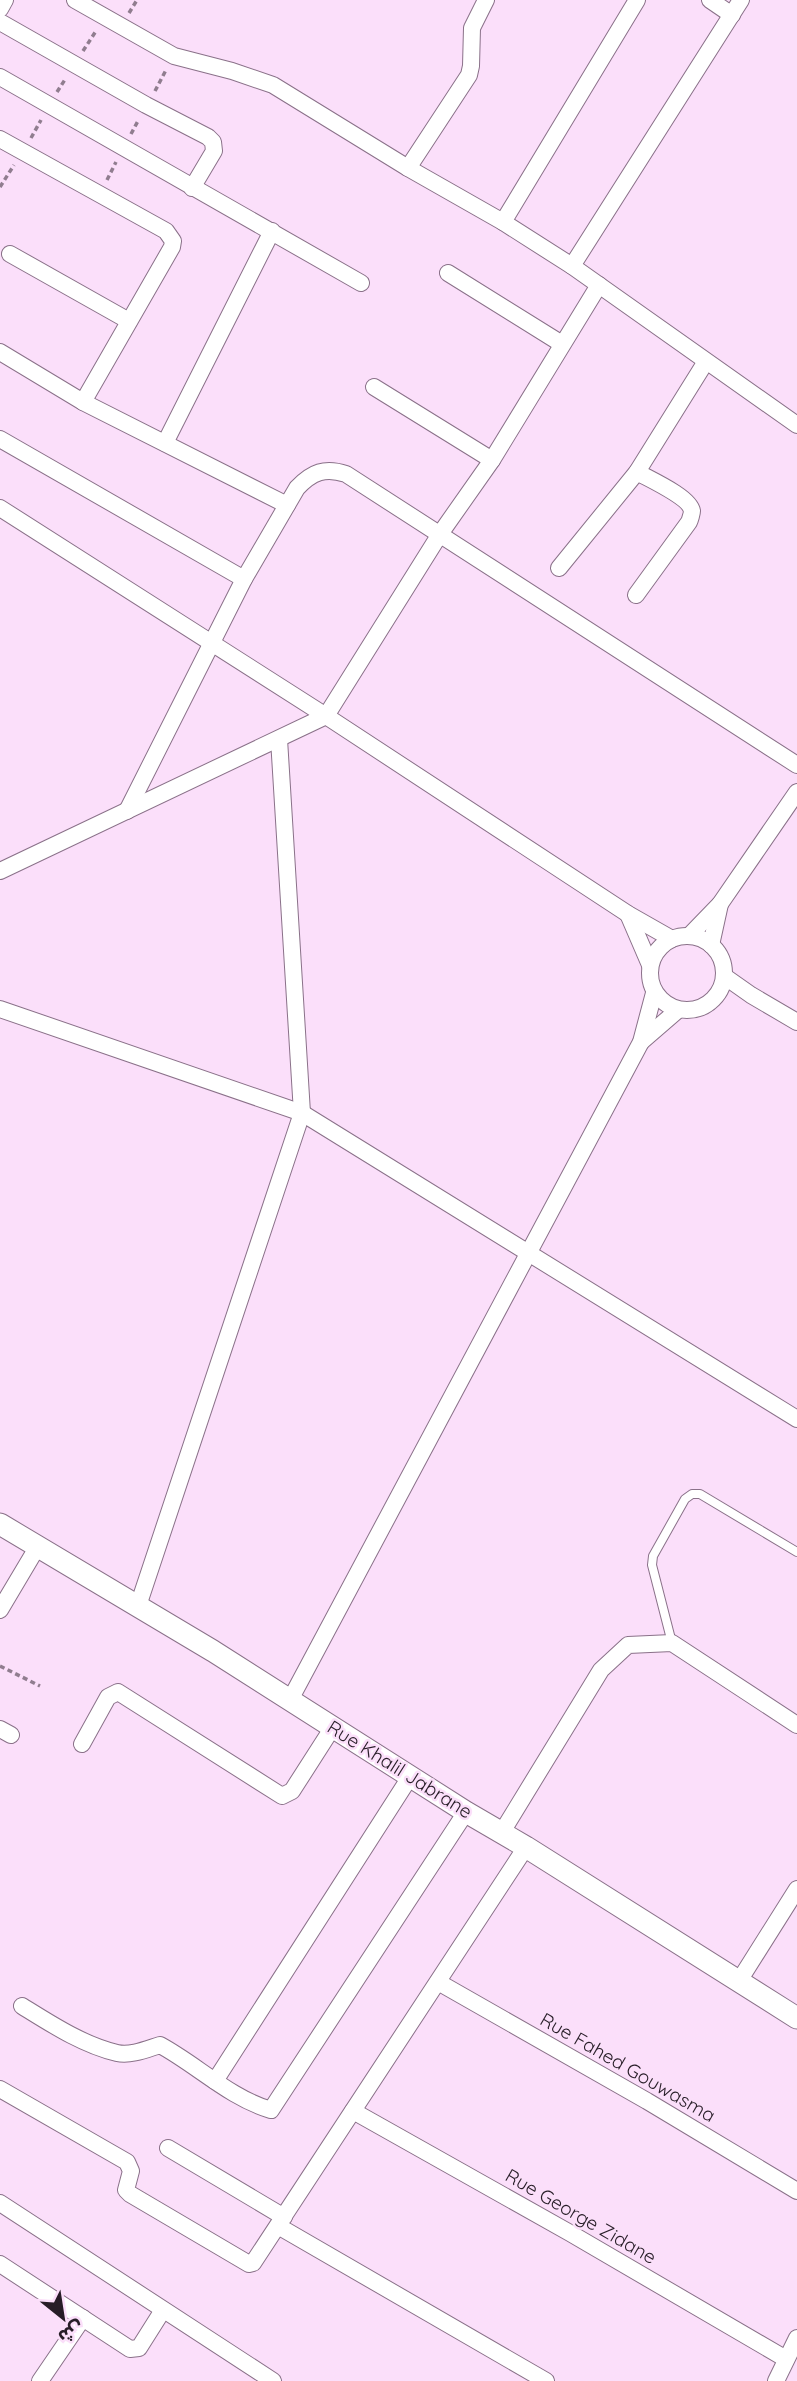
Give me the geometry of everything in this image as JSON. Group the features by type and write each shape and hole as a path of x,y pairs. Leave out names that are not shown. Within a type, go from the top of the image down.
{"street":[{"path":"0,9 5,0"},
{"path":"75,0 174,56 243,74 272,85 503,222 599,285 705,363 797,425"},
{"path":"408,168 469,75 472,28 486,0"},
{"path":"503,222 637,0"},
{"path":"710,0 732,15"},
{"path":"572,267 741,0"},
{"path":"0,22 213,142 214,151 192,188"},
{"path":"0,77 361,283"},
{"path":"0,139 166,231 173,241 83,402"},
{"path":"165,443 272,231"},
{"path":"10,254 129,321"},
{"path":"448,273 562,344"},
{"path":"0,871 326,716 440,534 492,460 599,285"},
{"path":"0,352 83,402 287,505"},
{"path":"559,568 637,472 705,363"},
{"path":"374,387 492,460"},
{"path":"0,439 244,579"},
{"path":"127,811 244,579 287,505 306,478 318,471 334,470 346,474 797,765"},
{"path":"636,595 689,522 692,512 689,504 681,498 637,472"},
{"path":"0,508 326,716 628,914 672,939"},
{"path":"138,1606 302,1113 279,738"},
{"path":"689,936 720,904 797,792"},
{"path":"711,944 720,904"},
{"path":"628,914 650,965"},
{"path":"677,1010 654,993 649,979 650,965 658,949 672,939 689,936 711,944 721,959 724,976 716,998"},
{"path":"724,976 797,1022"},
{"path":"290,1700 641,1042 654,993"},
{"path":"641,1042 677,1010 698,1009 716,998 751,995"},
{"path":"0,1009 302,1113 527,1255 797,1419"},
{"name":"Rue Khalil Jabrane","path":"0,1524 290,1700 797,2018"},
{"path":"0,1610 38,1546"},
{"path":"502,1832 601,1670 628,1645 672,1643 797,1725"},
{"path":"82,1744 108,1696 118,1692 282,1796 292,1791 333,1727"},
{"path":"215,2081 410,1777"},
{"path":"22,2006 67,2033 119,2053 142,2051 160,2045 215,2081 268,2110 274,2109 466,1812"},
{"path":"0,2089 127,2162 131,2171 126,2190 130,2194 249,2264 255,2262 526,1847"},
{"path":"739,1981 797,1889"},
{"name":"Rue Fahed Gouwasma","path":"438,1982 647,2101 797,2191"},
{"name":"Rue George Zidane","path":"354,2111 786,2359"},
{"path":"168,2148 281,2222 546,2381"},
{"path":"0,2203 273,2381"},
{"path":"0,2264 130,2350 139,2348 163,2311"},
{"path":"40,2381 83,2318"},
{"path":"776,2381 797,2337"}],"lane":[{"path":"672,1643 652,1565 653,1556 685,1499 692,1494 700,1494 797,1552"}],"path":[{"path":"101,193 174,56"},
{"path":"0,1666 40,1686"}]}
